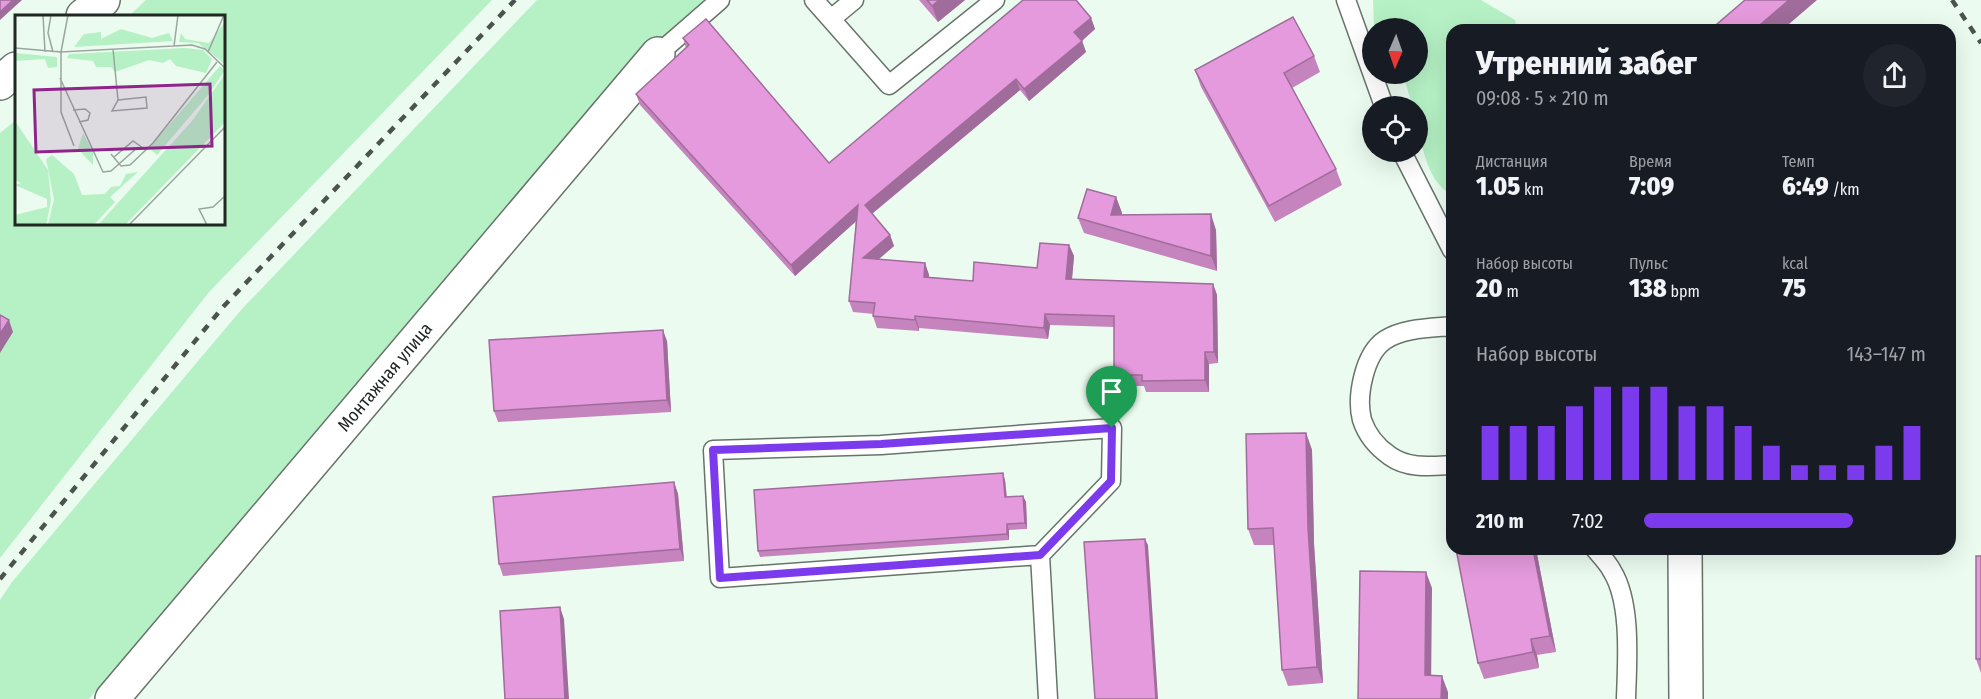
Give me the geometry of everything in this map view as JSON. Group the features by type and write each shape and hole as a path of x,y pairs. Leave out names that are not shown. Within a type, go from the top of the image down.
{"street":[{"path":"83,15 103,0"},
{"name":"Монтажная улица","path":"112,699 658,54"},
{"path":"0,83 15,70"},
{"path":"1685,555 1686,699"}],"lane":[{"path":"658,54 720,0"},
{"path":"814,0 889,85 994,0"},
{"path":"831,19 854,0"},
{"path":"1346,0 1380,96"},
{"path":"1407,162 1446,238"},
{"path":"1446,327 1420,329 1386,340 1371,353 1362,382 1362,418 1371,438 1391,457 1420,467 1446,465"},
{"path":"1040,555 720,578 713,450 881,444 1112,428 1111,481 1040,555 1048,699"},
{"path":"1600,555 1613,572 1621,596 1627,641 1626,699"}],"green space":[{"path":"146,0 492,0 209,292 0,558 0,133 15,121 15,225 225,225 225,15 130,15"},
{"path":"537,0 705,0 607,90 89,699 0,699 0,600 12,582 241,310"},
{"path":"1373,0 1481,0 1515,20 1516,24 1446,24 1446,191 1435,180 1427,162 1428,96 1409,96 1406,84 1428,84 1428,18 1374,18"}],"building":[{"path":"0,0 13,0 0,12"},
{"path":"927,0 939,0 932,6"},
{"path":"1023,0 1076,0 1091,18 1074,32 1082,41 1024,89 1016,79 865,205 890,235 863,258 925,263 924,277 973,281 974,262 1037,268 1040,243 1069,245 1066,279 1213,284 1214,352 1205,352 1205,380 1142,381 1142,375 1114,375 1114,316 1045,314 1044,328 915,316 915,320 873,316 875,303 849,301 858,205 791,265 636,94 689,45 683,38 706,19 829,163"},
{"path":"1745,0 1789,0 1761,24 1717,24"},
{"path":"1293,17 1314,56 1284,73 1336,169 1269,206 1195,70"},
{"path":"1087,189 1116,197 1111,215 1211,214 1211,256 1078,218"},
{"path":"0,315 9,320 0,334"},
{"path":"663,330 667,400 494,411 489,340"},
{"path":"1306,433 1308,528 1317,667 1282,670 1273,528 1248,529 1246,434"},
{"path":"1003,473 1005,497 1023,496 1025,523 1007,524 1007,534 758,551 754,490"},
{"path":"674,482 680,549 499,564 493,497"},
{"path":"1145,539 1156,699 1095,699 1084,542"},
{"path":"1457,555 1534,555 1550,636 1531,639 1533,652 1478,663"},
{"path":"1976,556 1981,556 1981,659 1976,659"},
{"path":"1360,571 1426,572 1425,675 1442,676 1441,699 1358,699"},
{"path":"560,607 565,699 505,699 500,611"}],"railway":[{"path":"0,579 223,307 515,0"},
{"path":"1952,0 1981,43"}],"route":[{"path":"1112,428 1111,481 1040,555 720,578 713,450 881,444 1112,428"}]}
